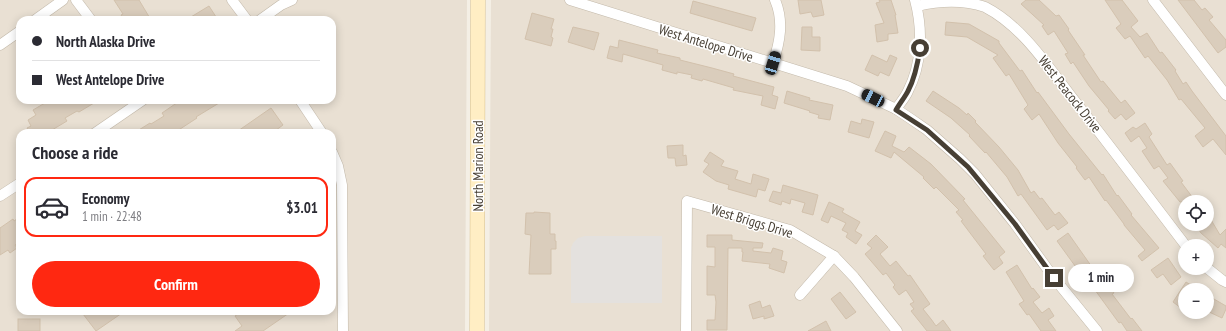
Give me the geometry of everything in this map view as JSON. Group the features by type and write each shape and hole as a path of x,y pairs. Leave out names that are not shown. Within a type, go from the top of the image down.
{"main road":[{"name":"North Marion Road","path":"477,331 478,0"}],"street":[{"path":"41,16 63,0"},
{"path":"76,0 88,16"},
{"path":"232,0 244,16"},
{"path":"266,16 281,5 292,0"},
{"name":"West Antelope Drive","path":"570,0 846,86 896,110 927,130 975,174 1015,224 1054,278 1097,331"},
{"path":"773,63 780,36 778,8 775,0"},
{"name":"West Peacock Drive","path":"916,3 956,0 985,6 1000,16 1033,47 1181,239"},
{"path":"1153,0 1226,95"},
{"path":"896,110 908,91 919,57 920,20 916,3"},
{"path":"0,45 16,34"},
{"path":"101,129 138,104"},
{"path":"303,104 319,129"},
{"path":"336,161 342,185 343,331"},
{"path":"0,196 16,186"},
{"name":"West Briggs Drive","path":"686,331 687,201 790,230 834,256 854,277 898,331"},
{"path":"800,295 834,256"},
{"path":"1214,274 1226,282"}],"shaded area":[{"path":"0,0 467,0 465,331 0,331"},
{"path":"491,0 1226,0 1226,331 489,331"},
{"path":"585,236 662,236 662,303 571,303 571,248 573,243 578,238"}],"building":[{"path":"114,0 139,0 149,16 122,16 123,14"},
{"path":"798,0 821,0 824,15 813,17 811,12 800,14"},
{"path":"879,0 891,0 896,15 898,33 888,34 888,40 877,42 875,25 884,23 876,3 880,2"},
{"path":"1026,0 1039,0 1056,16 1059,15 1101,82 1103,81 1121,103 1125,100 1135,113 1126,120 1121,114 1115,119 1089,86 1073,62 1071,64 1065,54 1068,53 1054,31 1048,35 1042,26 1044,25 1021,4"},
{"path":"1105,0 1122,0 1138,21 1131,27 1140,37 1147,33 1160,53 1162,52 1176,70 1175,71 1183,84 1186,82 1226,136 1226,155 1213,139 1203,147 1195,136 1205,128 1181,99 1179,100 1167,80 1148,56 1145,58 1130,36 1125,39 1116,28 1121,24"},
{"path":"1178,0 1194,0 1202,10 1205,8 1213,17 1209,20 1226,40 1226,47 1218,53"},
{"path":"693,1 756,18 752,31 690,13"},
{"path":"209,6 215,16 193,16"},
{"path":"532,13 554,19 551,29 553,29 551,37 553,38 551,46 525,39"},
{"path":"946,22 969,24 999,41 1020,71 1022,70 1037,93 1038,92 1069,134 1102,175 1103,174 1117,196 1118,195 1132,214 1131,215 1159,248 1142,261 1138,256 1145,250 1106,200 1105,201 1089,177 1085,180 1039,114 1032,120 1024,109 1028,105 1009,74 1006,76 993,58 998,55 967,37 945,35"},
{"path":"573,27 599,33 594,50 568,42"},
{"path":"802,27 812,27 812,37 820,37 820,51 801,50"},
{"path":"619,40 658,50 657,53 680,58 680,60 734,74 733,76 774,87 772,95 778,97 775,109 761,105 763,96 733,90 734,88 703,79 702,81 691,78 692,75 677,72 677,74 662,70 663,65 623,54 622,62 607,58 610,46 618,48"},
{"path":"872,55 887,62 890,55 897,58 889,76 880,72 878,76 865,70"},
{"path":"787,91 810,98 809,100 833,105 830,120 818,118 819,115 809,112 810,111 784,103"},
{"path":"933,91 967,115 968,113 1018,170 1031,193 1034,191 1040,199 1042,198 1055,215 1059,212 1068,223 1058,230 1054,225 1047,230 1021,194 1018,196 1007,177 986,152 985,153 969,136 970,135 951,118 926,101"},
{"path":"43,104 92,104 65,118 67,121 54,129 28,129 31,126 28,120 36,115 33,110"},
{"path":"175,104 217,104 180,129 140,129 164,116 162,113"},
{"path":"271,108 283,125 278,129 241,129"},
{"path":"862,119 874,122 869,138 848,132 851,121 861,124"},
{"path":"1145,123 1152,134 1149,137 1167,165 1170,163 1183,181 1181,182 1191,195 1178,195 1178,200 1163,181 1168,178 1159,166 1154,169 1142,151 1147,148 1139,136 1131,142 1125,133 1133,127 1136,129"},
{"path":"885,131 896,136 892,146 904,152 909,147 931,164 965,199 963,200 1005,252 999,257 1003,263 994,270 983,256 986,254 961,221 963,220 956,212 959,210 936,187 934,189 923,178 924,177 894,152 891,158 875,151"},
{"path":"683,145 683,156 686,155 687,165 676,166 675,158 668,158 667,146"},
{"path":"710,152 724,161 721,166 738,171 735,179 751,184 753,174 769,179 765,191 758,189 756,197 728,189 729,185 716,181 703,172 709,164 704,161"},
{"path":"783,185 818,195 813,215 802,212 805,203 791,199 790,204 782,201 781,205 769,201 773,191 781,193"},
{"path":"829,202 844,209 842,212 860,222 855,231 862,235 856,244 846,237 848,233 842,230 846,223 831,216 828,223 821,220"},
{"path":"526,213 550,213 550,234 555,234 556,241 556,249 551,249 551,274 529,274 531,235 525,234"},
{"path":"13,219 14,221 16,220 16,249 10,253 8,250 0,255 0,228"},
{"path":"1214,225 1220,235 1226,229 1226,248 1221,244 1218,248 1214,244 1214,239 1208,239 1200,231 1214,231"},
{"path":"1068,233 1099,277 1101,275 1114,293 1112,294 1142,331 1127,331 1121,322 1119,323 1087,279 1086,281 1057,241"},
{"path":"707,235 732,235 732,240 763,243 762,248 753,248 753,251 771,253 773,248 783,251 781,260 787,262 784,273 769,268 770,264 742,261 742,248 728,248 727,330 707,330 707,320 715,320 716,302 715,295 707,295 707,266 715,267 715,247 707,247"},
{"path":"876,235 888,247 880,254 890,266 896,261 908,276 910,275 930,304 923,309 936,326 943,320 951,331 927,331 911,311 914,309 910,304 914,302 906,290 899,295 893,287 895,285 886,273 883,275 865,254 872,248 867,244"},
{"path":"1168,258 1178,273 1178,275 1181,277 1171,285 1163,274 1157,278 1151,270"},
{"path":"1017,265 1032,289 1033,288 1040,297 1033,302 1042,313 1049,308 1054,316 1048,320 1056,331 1041,331 1029,314 1027,315 1019,304 1024,301 1006,272"},
{"path":"840,292 856,312 846,319 831,299"},
{"path":"1178,294 1178,306 1173,302"},
{"path":"1214,299 1226,306 1222,318 1214,314"},
{"path":"760,301 762,308 770,305 774,316 764,319 764,316 753,319 749,305"},
{"path":"84,315 119,315 96,331"},
{"path":"286,315 263,331 235,331 242,326 235,316"},
{"path":"18,319 40,319 40,331 18,331"},
{"path":"826,321 831,331 808,331"}],"route":[{"path":"920,48 913,79 908,91 896,110 927,130 975,174 1015,224 1054,278"}]}
